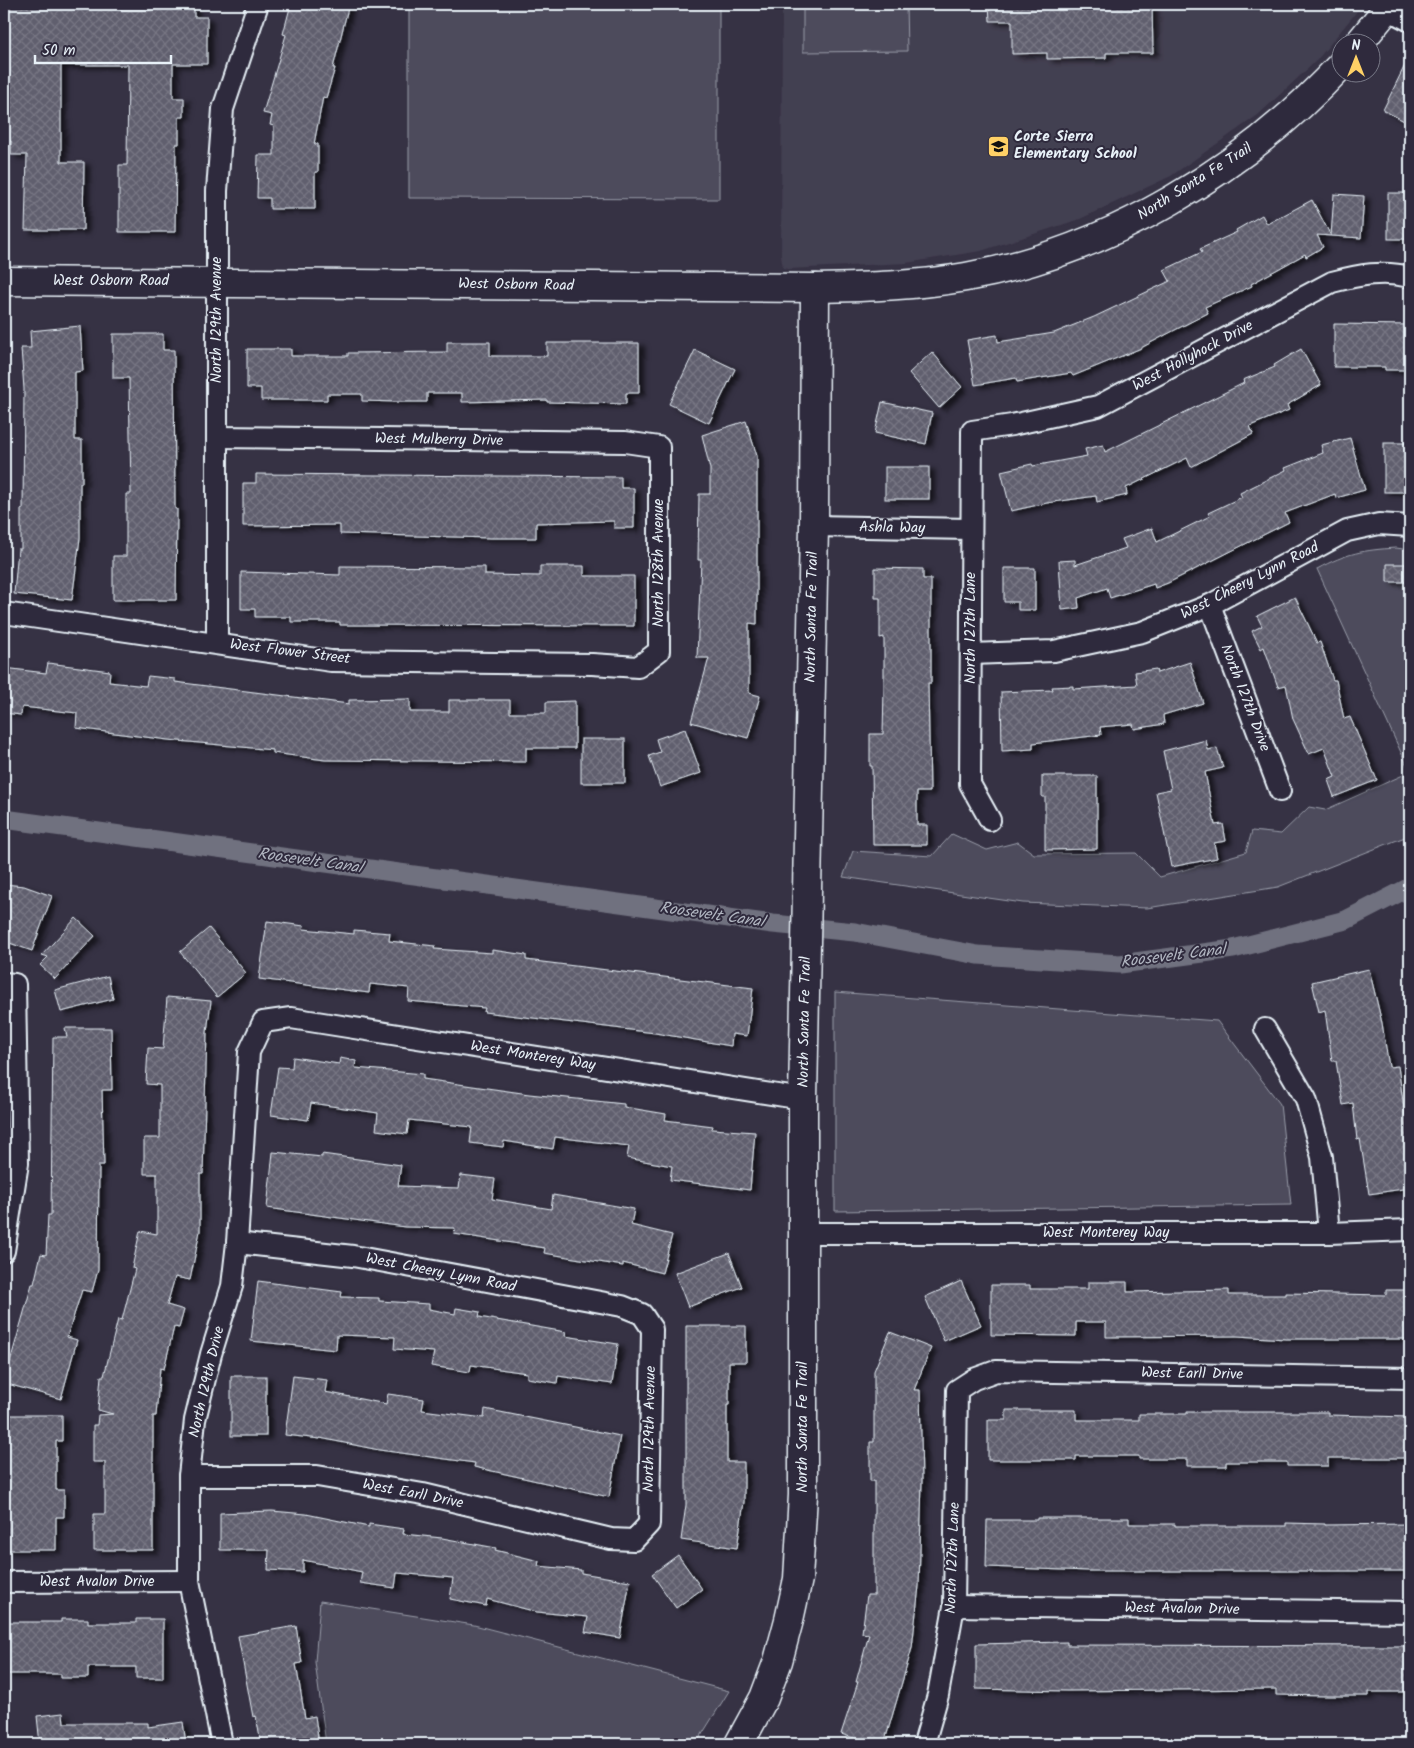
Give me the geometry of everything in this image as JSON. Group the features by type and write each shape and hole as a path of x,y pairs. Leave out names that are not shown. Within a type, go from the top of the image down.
{"street":[{"name":"North 129th Avenue","path":"217,643 217,191 223,110 258,4"},
{"path":"1372,32 1396,11"},
{"name":"North Santa Fe Trail","path":"1026,263 1082,244 1133,220 1219,171 1259,142 1332,74"},
{"name":"West Osborn Road","path":"4,281 815,288 904,286 967,277 1026,263"},
{"name":"West Hollyhock Drive","path":"972,430 1012,425 1098,406 1332,282 1364,274 1396,274 1410,277"},
{"name":"North Santa Fe Trail","path":"739,1744 764,1698 778,1661 798,1579 803,1495 803,1099 814,526 815,288"},
{"name":"North 127th Lane","path":"972,430 970,784 990,820"},
{"name":"West Mulberry Drive","path":"218,437 625,442 659,448"},
{"name":"North 128th Avenue","path":"638,668 659,651 659,448"},
{"name":"West Cheery Lynn Road","path":"972,654 1054,651 1142,632 1210,605 1347,531 1379,524 1410,526"},
{"name":"Ashla Way","path":"814,526 970,529"},
{"name":"North 127th Drive","path":"1210,605 1280,791"},
{"name":"West Flower Street","path":"4,613 331,660 582,664 638,668"},
{"path":"4,1251 8,1207 18,1162 10,983"},
{"name":"West Monterey Way","path":"263,1022 292,1018 803,1099"},
{"name":"North 129th Drive","path":"222,1744 189,1581 189,1476 195,1420 211,1354 232,1286 237,1243 249,1052 263,1022"},
{"path":"1265,1029 1306,1099 1322,1157 1329,1233"},
{"name":"West Monterey Way","path":"802,1233 1329,1233 1410,1230"},
{"name":"West Cheery Lynn Road","path":"237,1243 353,1256 622,1306 642,1314"},
{"name":"North 129th Avenue","path":"634,1540 649,1524 652,1329 642,1314"},
{"name":"West Earll Drive","path":"974,1380 996,1371 1410,1378"},
{"name":"North 127th Lane","path":"924,1744 938,1695 954,1606 957,1390 974,1380"},
{"name":"West Earll Drive","path":"189,1476 317,1476 423,1494 611,1539 634,1540"},
{"name":"West Avalon Drive","path":"4,1582 189,1581"},
{"name":"West Avalon Drive","path":"954,1606 1410,1612"}],"shaded area":[{"path":"409,4 719,4 719,199 409,198"},
{"name":"Corte Sierra Elementary School","path":"782,4 1363,4 1340,32 1332,32 1332,42 1317,60 1258,115 1171,176 1080,219 981,251 906,263 788,269 783,268 781,256"},
{"path":"803,4 906,4 907,51 803,52"},
{"path":"1396,548 1410,550 1410,772 1317,569 1355,553"},
{"path":"1410,772 1410,835 1278,887 1147,908 1023,903 843,877 853,851 932,856 952,834 987,850 1018,842 1034,854 1136,853 1160,877 1246,852 1252,831 1281,834 1309,807 1325,810"},
{"path":"835,992 1217,1021 1280,1104 1291,1205 835,1211"},
{"path":"320,1601 474,1625 729,1691 696,1744 326,1744 315,1662"}],"building":[{"path":"291,4 349,4 333,68 335,68 326,98 323,97 314,144 318,144 318,172 315,172 315,209 270,209 270,198 257,198 258,155 274,155 274,126 270,125 272,115 263,113 286,35 283,34"},
{"path":"989,4 1152,4 1153,53 1106,53 1106,58 1047,59 1047,53 1012,54 1012,21 990,21"},
{"path":"4,6 121,7 121,10 150,10 150,6 194,7 194,17 207,17 207,64 173,64 173,98 184,98 184,117 179,117 179,144 176,144 175,232 119,232 119,165 127,165 128,65 61,65 61,162 84,162 83,230 25,230 27,155 11,155 11,141 4,141 4,98 9,98 9,64 4,64"},
{"path":"1410,55 1410,124 1383,110"},
{"path":"1388,193 1410,193 1410,239 1388,239"},
{"path":"1334,194 1364,196 1361,238 1331,236"},
{"path":"1312,200 1331,236 1317,235 1323,247 1306,257 1305,254 1251,284 1252,286 1205,307 1208,313 1139,349 1073,376 1071,373 1017,382 1016,378 975,385 967,340 997,335 998,342 1054,333 1094,317 1170,281 1164,270 1202,252 1200,249 1237,232 1236,230 1262,215 1267,224"},
{"path":"1334,324 1410,325 1410,370 1385,370 1385,367 1334,367"},
{"path":"80,326 83,371 75,372 75,440 82,440 82,483 80,483 80,538 72,600 14,594 18,549 21,549 21,509 23,509 24,389 21,348 31,348 30,331"},
{"path":"113,334 163,334 163,350 174,350 175,509 177,509 176,600 113,600 113,556 126,556 126,494 131,494 129,378 113,378"},
{"path":"447,342 490,342 490,356 547,356 547,343 639,343 639,393 626,393 626,404 547,402 547,400 462,402 462,393 427,393 427,402 397,402 362,401 362,394 327,394 327,400 261,400 261,388 247,388 247,349 291,349 291,356 348,356 348,353 447,352"},
{"path":"1301,349 1321,385 1287,405 1289,410 1250,426 1253,434 1191,467 1187,458 1126,488 1127,495 1097,502 1096,496 1047,503 1011,511 1001,471 1032,464 1033,466 1087,456 1085,449 1103,445 1105,452 1244,383 1243,380 1275,367 1274,365"},
{"path":"695,350 735,369 709,423 669,404"},
{"path":"932,352 962,387 939,408 909,373"},
{"path":"882,402 932,413 926,444 875,433"},
{"path":"746,421 757,456 757,624 749,623 749,693 760,696 748,738 691,722 709,658 697,658 701,560 698,560 699,494 710,494 710,469 702,435"},
{"path":"1350,438 1365,490 1336,498 1335,494 1285,513 1289,522 1168,583 1155,588 1154,584 1110,598 1107,588 1078,598 1079,608 1062,610 1059,561 1075,560 1075,565 1126,548 1122,539 1152,528 1157,542 1210,516 1208,513 1242,497 1240,493 1286,470 1285,468 1323,453 1321,445"},
{"path":"1384,443 1410,443 1410,492 1384,492"},
{"path":"885,467 929,467 929,499 885,499"},
{"path":"256,474 621,477 621,488 634,488 634,528 614,528 614,521 536,523 536,538 491,538 340,534 340,525 243,526 243,483 256,483"},
{"path":"1387,564 1406,564 1407,582 1387,582"},
{"path":"340,566 485,567 485,575 540,576 540,566 584,566 584,576 634,576 634,626 340,625 340,622 291,622 291,617 255,617 255,609 241,609 241,572 340,575"},
{"path":"875,568 923,569 923,579 931,579 931,683 928,683 930,792 917,792 917,825 927,825 927,845 873,845 870,734 883,734 884,689 884,637 880,638 880,598 875,598"},
{"path":"1004,568 1035,568 1035,610 1018,610 1018,602 1004,602"},
{"path":"1295,597 1317,643 1320,642 1333,680 1336,680 1344,719 1350,717 1377,780 1334,797 1328,780 1335,777 1324,748 1309,754 1293,719 1286,685 1278,687 1264,647 1261,649 1252,631 1262,626 1257,616"},
{"path":"1190,662 1203,703 1163,715 1164,724 1134,729 1133,724 1100,727 1101,735 1033,743 1033,749 1002,751 1001,692 1053,690 1052,687 1073,686 1073,689 1137,685 1135,672 1156,669 1157,673"},
{"path":"48,663 110,671 109,682 146,686 148,676 175,679 175,682 349,704 349,700 410,699 410,712 449,712 449,700 510,700 510,713 546,713 546,702 575,701 575,748 526,748 526,762 325,760 273,753 273,750 168,740 76,728 77,713 22,707 21,715 4,713 4,668 46,673"},
{"path":"685,729 701,773 660,787 649,756 660,752 656,739"},
{"path":"581,739 625,739 625,783 581,783"},
{"path":"1206,740 1208,750 1217,748 1223,768 1205,772 1215,825 1223,824 1226,841 1214,843 1217,858 1171,867 1156,792 1171,789 1163,751"},
{"path":"1042,776 1097,776 1097,849 1045,850 1045,797 1042,797"},
{"path":"4,884 24,886 52,896 32,951 4,941"},
{"path":"76,918 95,936 55,979 40,965 48,957 42,955"},
{"path":"267,921 304,926 303,929 354,934 354,930 390,933 389,941 435,946 434,949 492,953 492,950 526,955 526,960 753,988 747,1036 732,1034 731,1046 655,1033 484,1012 485,1008 408,1001 409,988 370,984 369,993 259,979"},
{"path":"209,928 246,973 217,997 180,952"},
{"path":"1369,969 1382,1023 1389,1067 1398,1066 1405,1115 1410,1115 1410,1188 1369,1194 1360,1139 1357,1140 1353,1103 1343,1105 1336,1061 1332,1061 1325,1010 1319,1012 1312,982"},
{"path":"108,976 113,999 61,1012 55,990"},
{"path":"167,997 211,1001 207,1032 203,1174 200,1174 200,1231 190,1280 175,1277 167,1305 184,1310 179,1328 174,1327 164,1369 160,1368 156,1416 153,1416 153,1550 94,1550 94,1514 105,1514 105,1462 93,1462 93,1425 97,1425 98,1415 113,1414 98,1410 101,1376 104,1376 118,1319 122,1320 135,1269 132,1268 140,1231 157,1234 157,1174 144,1174 144,1138 160,1138 160,1085 146,1084 148,1048 163,1049"},
{"path":"65,1028 111,1028 112,1090 102,1090 104,1165 99,1165 98,1270 92,1292 82,1290 67,1337 77,1340 61,1399 4,1383 32,1284 34,1284 41,1254 46,1255 48,1215 51,1215 53,1037 67,1037"},
{"path":"293,1057 339,1064 340,1058 356,1061 355,1068 423,1074 423,1079 529,1094 624,1104 624,1107 666,1114 665,1120 713,1126 712,1129 755,1132 750,1190 670,1180 672,1166 627,1158 629,1146 555,1137 553,1149 504,1141 503,1147 470,1143 472,1127 409,1120 407,1134 376,1130 378,1113 311,1103 308,1120 271,1115 278,1067 292,1068"},
{"path":"273,1152 322,1157 322,1154 401,1165 398,1186 459,1188 461,1175 495,1179 492,1199 551,1209 553,1195 634,1209 631,1225 672,1235 662,1273 623,1263 623,1266 544,1253 545,1248 454,1234 455,1228 405,1227 267,1208"},
{"path":"729,1253 742,1287 688,1307 675,1273"},
{"path":"258,1281 342,1292 341,1297 379,1298 379,1301 429,1304 429,1309 455,1314 456,1308 480,1312 479,1317 566,1332 565,1336 618,1344 612,1384 558,1376 557,1383 527,1378 527,1373 471,1365 470,1372 431,1366 434,1352 394,1349 395,1337 337,1335 336,1350 251,1341"},
{"path":"961,1281 981,1325 944,1341 925,1297"},
{"path":"1088,1282 1127,1282 1127,1292 1229,1290 1229,1295 1286,1295 1286,1293 1386,1295 1386,1290 1410,1290 1410,1339 1286,1339 1237,1336 1106,1337 1106,1322 1076,1322 1076,1336 991,1335 991,1285 1030,1285 1030,1289 1088,1289"},
{"path":"686,1326 746,1326 746,1362 729,1362 729,1405 727,1405 727,1462 744,1462 744,1502 737,1548 681,1540 686,1505"},
{"path":"890,1332 931,1348 914,1390 920,1390 922,1481 919,1586 912,1648 884,1744 873,1744 841,1734 858,1682 856,1682 869,1634 862,1633 867,1595 874,1595 874,1481 870,1481 870,1442 874,1442 874,1371"},
{"path":"231,1376 266,1376 266,1436 231,1436"},
{"path":"293,1376 327,1380 325,1392 386,1404 388,1394 424,1399 422,1410 484,1418 485,1409 620,1436 609,1497 474,1467 475,1463 379,1450 320,1438 285,1435"},
{"path":"1006,1410 1076,1410 1076,1420 1139,1420 1139,1414 1187,1414 1187,1412 1328,1412 1328,1415 1410,1417 1410,1458 1328,1458 1328,1466 1287,1466 1287,1462 1226,1462 1226,1466 1187,1466 1187,1459 1139,1459 1139,1456 1076,1456 1076,1460 988,1460 988,1420 1006,1420"},
{"path":"4,1415 62,1415 62,1441 56,1441 56,1490 64,1490 64,1517 56,1517 56,1550 4,1550"},
{"path":"272,1511 306,1514 369,1527 369,1524 404,1529 403,1534 442,1538 496,1548 495,1550 539,1561 538,1566 581,1570 581,1573 630,1581 620,1638 585,1632 588,1617 537,1612 487,1599 486,1606 450,1599 453,1578 397,1573 395,1588 360,1583 362,1572 303,1560 303,1572 268,1570 269,1550 220,1550 220,1513"},
{"path":"1037,1518 1129,1518 1129,1524 1175,1524 1175,1526 1286,1526 1286,1523 1325,1525 1410,1524 1410,1571 1089,1571 986,1567 987,1520 1037,1520"},
{"path":"678,1555 702,1589 676,1608 652,1574"},
{"path":"61,1619 88,1619 88,1623 136,1623 136,1619 163,1619 163,1678 136,1678 136,1667 88,1667 88,1678 61,1678 61,1674 4,1674 4,1622 61,1622"},
{"path":"296,1626 302,1663 296,1664 305,1718 315,1716 319,1744 261,1744 256,1716 253,1717 238,1636"},
{"path":"1067,1642 1067,1645 1410,1646 1410,1692 1369,1692 1369,1696 1329,1696 1276,1695 1276,1689 1067,1691 976,1689 976,1644"},
{"path":"63,1713 64,1723 148,1723 148,1727 183,1722 186,1744 40,1744 37,1716"}],"waterway":[{"name":"Roosevelt Canal","path":"4,819 773,924 855,932 978,955 1120,964 1233,949 1346,920 1410,887"}],"place":[{"name":"Corte Sierra Elementary School","path":"998,146"}]}
